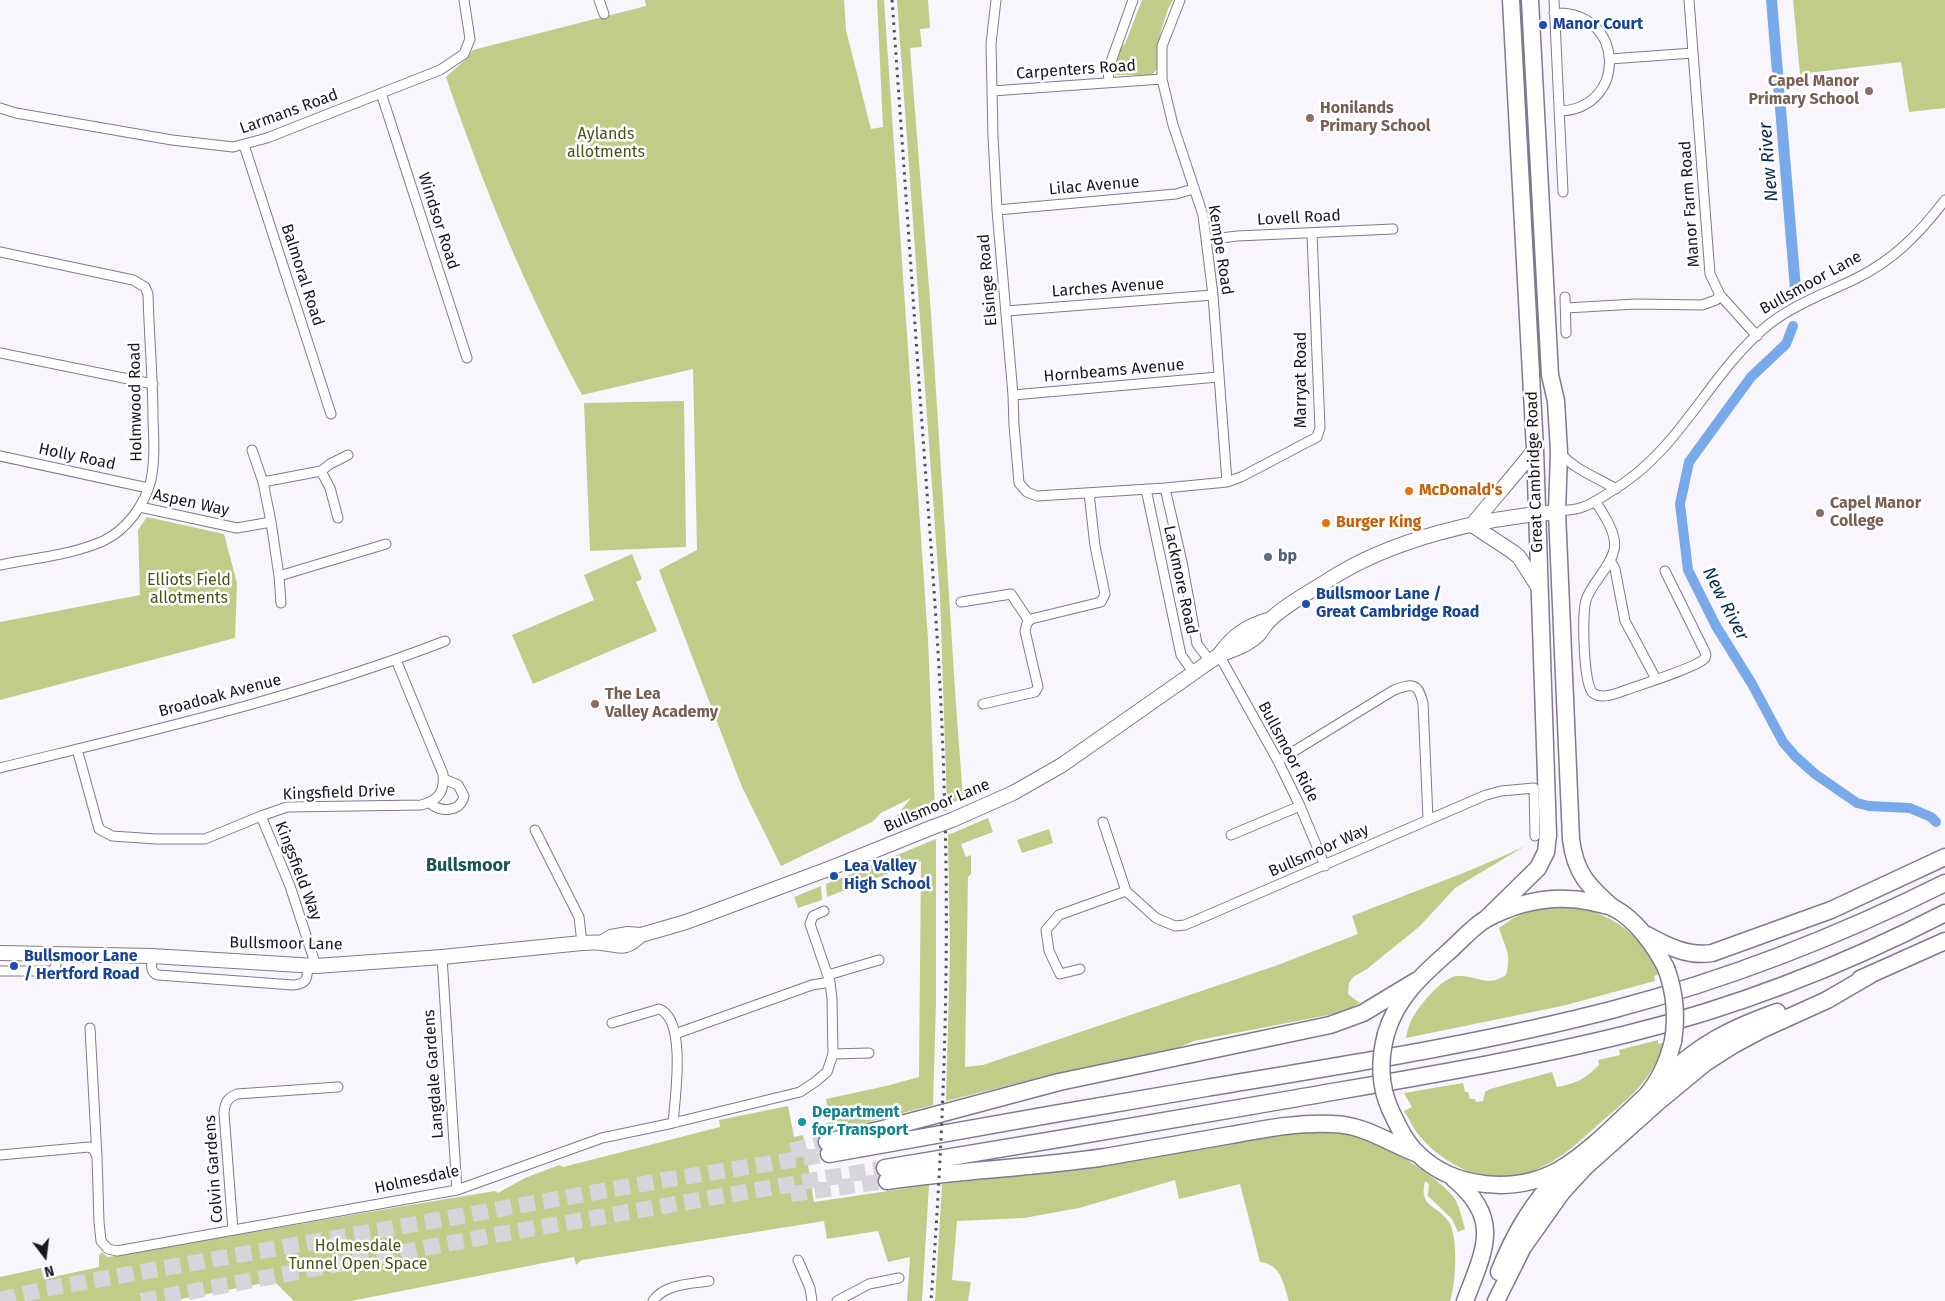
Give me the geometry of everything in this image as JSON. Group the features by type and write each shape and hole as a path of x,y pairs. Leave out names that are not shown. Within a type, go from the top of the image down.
{"highway":[{"name":"Great Cambridge Road","path":"1416,981 1485,920 1533,874 1546,852 1548,823 1535,449 1511,0"},
{"name":"Great Cambridge Road","path":"1530,0 1550,375 1556,401 1559,452 1558,512 1572,849 1575,863 1584,880 1642,933"},
{"path":"1537,513 1549,489 1546,405 1550,375"},
{"path":"1543,652 1549,612 1546,538 1558,512"},
{"path":"1642,933 1676,949 1698,954 1712,953 1831,910 1945,857"},
{"path":"1416,981 1363,1013 1330,1026 1050,1084 883,1129 828,1148 1452,1045 1580,1018 1652,999 1758,964 1837,933 1945,884"},
{"path":"1485,920 1514,907 1540,900 1570,898 1613,908"},
{"path":"1465,1301 1485,1245 1484,1222 1476,1200 1464,1187 1418,1154 1370,1131 1352,1126 1310,1124 1257,1130 1064,1162 918,1176 886,1174 1503,1062 1628,1034 1717,1008 1792,982 1866,951 1945,914"},
{"path":"1642,933 1666,968 1675,1006 1673,1041 1668,1059 1655,1086"},
{"path":"1487,1301 1508,1250 1524,1219 1545,1190 1569,1164 1622,1119 1655,1086 1693,1053 1726,1032 1870,975 1945,941"},
{"path":"1496,1301 1523,1247 1562,1192 1585,1167 1659,1101 1705,1063 1733,1045 1827,1000 1870,975"},
{"path":"1416,981 1398,1004 1386,1034 1380,1060 1383,1093 1406,1138 1418,1154"},
{"path":"1450,1176 1481,1184 1511,1184 1537,1179 1569,1164"}],"main road":[{"path":"1535,449 1521,469 1472,525 1513,552 1540,590"},
{"name":"Bullsmoor Lane","path":"0,952 152,956 312,965 442,957 601,943 611,937 642,935 686,922 749,899 952,820 1038,780 1214,658 1237,649 1258,635 1271,619 1328,580 1367,558 1408,543 1472,525 1516,515 1558,512"}],"street":[{"name":"Larmans Road","path":"0,108 16,113 172,140 233,147 244,145 267,138 440,70 464,54 470,39 464,0"},
{"path":"599,0 604,14"},
{"name":"Elsinge Road","path":"996,0 991,44 997,210 1014,395 1014,425 1019,483 1027,492 1037,496 1088,492"},
{"path":"1108,82 1108,70 1133,0"},
{"name":"Kempe Road","path":"1180,0 1162,46 1162,79 1172,125 1203,215 1213,295 1227,482"},
{"path":"1554,0 1563,192"},
{"path":"1610,59 1693,53 1689,0"},
{"path":"1554,13 1574,14 1589,21 1606,40 1610,59 1608,76 1603,88 1593,99 1579,108 1559,111"},
{"name":"Manor Farm Road","path":"1693,53 1710,274 1720,294 1757,336"},
{"name":"Carpenters Road","path":"992,91 1162,79"},
{"name":"Windsor Road","path":"381,93 467,358"},
{"name":"Balmoral Road","path":"244,145 331,414"},
{"name":"Lilac Avenue","path":"997,210 1176,194 1193,189"},
{"name":"Bullsmoor Lane","path":"1558,512 1580,508 1635,477 1683,427 1725,370 1768,325 1803,304 1856,278 1888,259 1919,232 1945,200"},
{"name":"Lovell Road","path":"1206,240 1237,236 1392,229"},
{"name":"Marryat Road","path":"1088,492 1165,488 1227,482 1241,477 1317,437 1320,428 1312,234"},
{"name":"Holmwood Road","path":"0,252 133,280 145,286 148,294 153,384 153,464 148,488 134,516 121,529 104,540 72,551 0,566"},
{"path":"1566,308 1636,304 1702,305 1716,300 1720,294"},
{"name":"Larches Avenue","path":"1006,311 1213,295"},
{"path":"1566,297 1566,333"},
{"path":"0,353 153,384"},
{"name":"Hornbeams Avenue","path":"1014,395 1218,377"},
{"path":"252,450 263,482 271,522 281,603"},
{"path":"1559,452 1579,470 1616,488"},
{"path":"263,482 321,471 348,455"},
{"name":"Holly Road","path":"0,456 148,488"},
{"path":"321,471 330,488 338,518"},
{"name":"Lackmore Road","path":"1165,488 1197,644 1214,658"},
{"name":"Lackmore Road","path":"1146,489 1181,655 1194,673"},
{"path":"983,704 1035,692 1038,687 1025,631 1031,619 1101,602 1105,594 1094,546 1088,492"},
{"path":"1595,501 1608,522 1615,544 1610,560 1588,595 1584,606 1585,653 1589,687 1593,693 1602,696 1621,692 1704,660 1706,655 1665,572"},
{"name":"Aspen Way","path":"140,507 237,528 271,522"},
{"path":"279,576 386,544"},
{"path":"1610,560 1615,569 1625,621 1656,679"},
{"path":"960,602 1011,594 1029,621"},
{"name":"Broadoak Avenue","path":"0,768 240,708 396,660 445,641"},
{"name":"Bullsmoor Ride","path":"1214,658 1278,761 1300,806 1325,866"},
{"path":"396,660 441,767 444,779 443,791 437,799 430,803"},
{"path":"1278,761 1394,690 1407,685 1415,686 1420,690 1423,703 1428,819"},
{"name":"Kingsfield Drive","path":"77,749 99,829 105,834 112,836 156,839 205,839 287,807 421,806 430,803 435,808 442,810 456,807 463,802 462,790 453,782 444,779"},
{"name":"Bullsmoor Way","path":"1103,822 1126,891 1156,918 1175,926 1185,925 1325,866 1428,819 1486,795 1502,791 1534,788 1535,836"},
{"path":"1232,835 1300,806"},
{"name":"Kingsfield Way","path":"261,816 290,886 312,965"},
{"path":"535,830 579,917 582,944"},
{"path":"1080,969 1060,974 1049,951 1046,930 1059,915 1126,891"},
{"name":"Holmesdale","path":"90,1028 101,1241 108,1249 117,1251 456,1190 602,1138 800,1092 827,1072 833,1054 832,999 829,978 810,924 813,916 824,911"},
{"path":"0,972 53,971 56,965 56,954"},
{"path":"152,956 152,970 158,975 293,985 305,982 312,965"},
{"name":"Langdale Gardens","path":"442,957 456,1190"},
{"path":"675,1034 879,960"},
{"path":"612,1023 659,1008 667,1014 675,1034 677,1082 672,1123"},
{"path":"833,1054 869,1053"},
{"name":"Colvin Gardens","path":"233,1230 224,1113 225,1104 230,1097 237,1094 338,1087"},
{"path":"0,1155 89,1148 94,1150 98,1157"},
{"path":"798,1260 810,1288 812,1301"},
{"path":"837,1301 856,1297 877,1282 900,1278"},
{"path":"653,1301 661,1292 670,1288 709,1281"}],"green space":[{"name":"Aylands allotments","path":"645,0 844,0 846,30 871,129 883,127 877,0 884,0 928,639 935,810 893,820 911,798 881,813 872,822 781,866 742,787 659,570 697,550 693,369 582,395 543,318 507,239 446,77 473,50 646,6"},
{"path":"897,0 928,0 930,28 920,29 922,47 910,48 931,313 963,798 947,805 940,597"},
{"path":"1142,0 1173,0 1161,31 1157,69 1152,75 1115,75 1113,69 1119,48 1125,44"},
{"path":"1793,0 1945,0 1945,108 1909,112 1901,62 1800,74"},
{"path":"684,401 686,547 590,551 584,403"},
{"name":"Elliots Field allotments","path":"147,517 224,534 237,583 235,638 0,700 0,622 140,595 138,530"},
{"path":"632,554 642,579 636,582 657,631 533,684 512,635 594,600 584,575"},
{"path":"988,818 993,832 961,844 966,857 971,855 971,874 968,877 965,1067 983,1065 1275,966 1358,934 1352,916 1461,874 1525,846 1455,888 1420,926 1367,969 1353,977 1349,983 1348,994 1360,1003 1339,1013 1194,1041 1170,1051 1046,1076 946,1101 950,953 948,835"},
{"path":"1049,829 1053,843 1022,853 1017,840"},
{"path":"936,839 936,1003 933,1105 825,1132 824,1124 830,1122 826,1099 919,1077 921,861 827,897 826,884"},
{"path":"821,886 822,900 798,908 794,897"},
{"path":"1571,906 1601,915 1625,928 1644,948 1661,974 1654,976 1655,981 1562,1006 1406,1038 1410,1023 1418,1010 1430,994 1445,981 1452,977 1465,976 1487,981 1499,979 1506,975 1508,956 1499,928 1526,912 1549,907"},
{"path":"1658,1040 1658,1044 1665,1042 1659,1056 1646,1078 1631,1096 1565,1153 1542,1167 1519,1176 1494,1178 1469,1172 1457,1166 1426,1143 1404,1111 1412,1107 1404,1093 1463,1083 1465,1092 1468,1092 1470,1099 1475,1099 1476,1102 1483,1101 1485,1092 1490,1089 1552,1072 1557,1087 1570,1084 1589,1074 1599,1065 1598,1060 1620,1055 1619,1050"},
{"name":"Holmesdale Tunnel Open Space","path":"788,1106 794,1137 803,1135 814,1202 929,1185 922,1301 907,1301 910,1257 888,1262 878,1231 827,1239 824,1221 582,1260 576,1265 574,1257 351,1301 294,1301 274,1281 171,1301 0,1301 0,1277 41,1268 44,1279 99,1267 101,1252 108,1257 495,1191 498,1193 525,1178 559,1165 563,1167 720,1127 719,1120"},
{"path":"1317,1132 1348,1134 1387,1148 1428,1174 1455,1199 1465,1229 1458,1232 1452,1219 1428,1196 1429,1184 1425,1181 1424,1197 1445,1218 1453,1231 1455,1262 1454,1284 1450,1301 1289,1301 1277,1271 1273,1267 1260,1262 1240,1184 1179,1199 1175,1180 1079,1208 1024,1218 957,1221 952,1280 971,1282 968,1301 935,1301 942,1184 1092,1167 1291,1134"}],"water":[{"path":"1766,0 1777,0 1801,288 1789,295 1790,289"}],"waterway":[{"name":"New River","path":"1793,326 1786,344 1751,377 1689,462 1680,504 1688,570 1716,626 1752,684 1783,742 1795,756 1815,774 1857,803 1869,806 1910,808 1931,817 1936,822"}],"tunnel":[{"path":"791,1151 827,1142"},
{"path":"0,1300 45,1289 665,1180 829,1154"},
{"path":"141,1301 489,1236 885,1168"},
{"path":"791,1194 887,1181"}],"railway":[{"path":"892,0 936,618 946,849 945,1042 931,1301"}],"place":[{"name":"Manor Court","path":"1543,25"},
{"name":"Capel Manor Primary School","path":"1869,91"},
{"name":"Honilands Primary School","path":"1310,118"},
{"name":"McDonald's","path":"1409,491"},
{"name":"Capel Manor College","path":"1820,513"},
{"name":"Burger King","path":"1326,523"},
{"name":"bp","path":"1268,557"},
{"name":"Bullsmoor Lane / Great Cambridge Road","path":"1306,604"},
{"name":"The Lea Valley Academy","path":"595,704"},
{"name":"Lea Valley High School","path":"834,876"},
{"name":"Bullsmoor Lane / Hertford Road","path":"14,966"},
{"name":"Department for Transport","path":"802,1122"}],"district":[{"name":"Bullsmoor","path":"468,866"}]}
